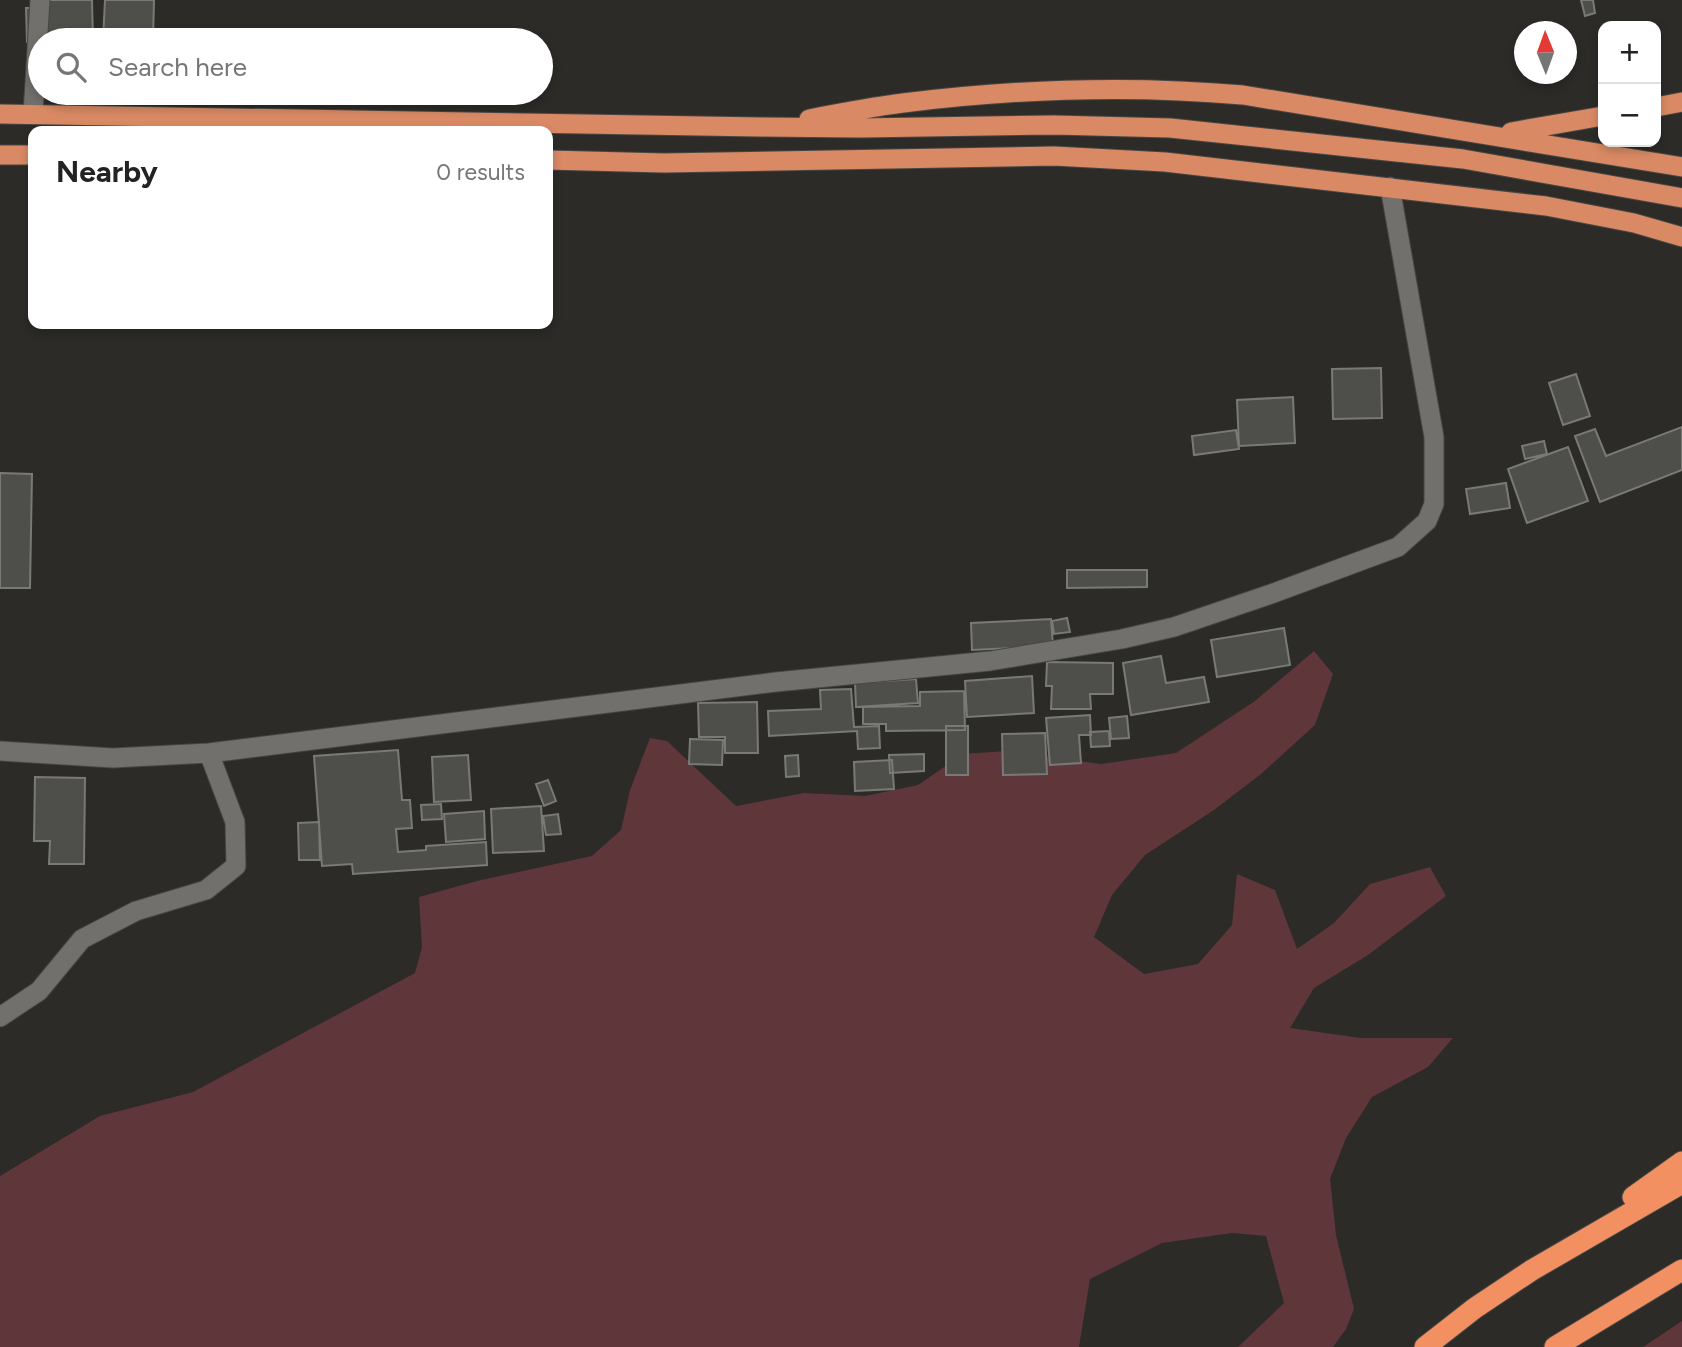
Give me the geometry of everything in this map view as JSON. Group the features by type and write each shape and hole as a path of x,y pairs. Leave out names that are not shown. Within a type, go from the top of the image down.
{"highway":[{"path":"760,127 904,103 1136,89 1243,95 1682,167"},
{"path":"1661,106 1682,102"},
{"path":"0,114 760,127 1054,125 1170,128 1463,159 1682,198"},
{"path":"1496,135 1598,117"},
{"path":"0,155 28,155"},
{"path":"553,160 664,163 1094,158 1165,162 1546,206 1634,223 1682,237"},
{"path":"1425,1347 1475,1308 1682,1162"},
{"path":"1532,1270 1682,1182"},
{"path":"1555,1347 1682,1270"}],"street":[{"path":"38,28 40,0"},
{"path":"33,114 34,105"},
{"path":"0,751 113,758 209,752 776,682 990,661 1065,650 1174,627 1398,547 1427,521 1434,504 1435,457 1434,437 1390,187"},
{"path":"0,1017 39,991 82,939 136,911 206,890 236,866 235,822 209,752"}],"shaded area":[{"path":"1314,651 1333,674 1315,725 1261,774 1214,810 1145,855 1112,895 1094,937 1144,974 1198,964 1232,925 1237,874 1275,890 1297,949 1334,923 1370,884 1430,867 1446,896 1368,955 1314,988 1290,1028 1361,1038 1453,1038 1428,1067 1372,1097 1346,1138 1330,1179 1336,1235 1354,1309 1346,1329 1333,1347 1238,1347 1284,1303 1266,1236 1232,1233 1162,1243 1090,1279 1079,1347 0,1347 0,1176 100,1116 193,1092 415,973 422,947 419,897 477,881 592,856 621,830 630,790 650,738 667,741 736,806 804,793 865,796 918,785 963,754 1006,751 1101,764 1176,753 1255,701"},
{"path":"1682,1321 1682,1347 1643,1347"}],"building":[{"path":"40,0 92,0 93,28 28,28 27,42 26,8 40,8"},
{"path":"105,0 154,0 153,28 104,28"},
{"path":"1581,0 1593,0 1595,13 1585,16"},
{"path":"1381,368 1382,418 1333,419 1332,369"},
{"path":"1576,374 1590,416 1563,425 1549,383"},
{"path":"1293,397 1295,443 1239,446 1237,400"},
{"path":"1682,427 1682,470 1600,502 1575,436 1595,429 1606,456"},
{"path":"1236,430 1239,449 1194,455 1192,436"},
{"path":"1544,441 1547,454 1525,459 1522,446"},
{"path":"1568,447 1588,501 1527,523 1508,469"},
{"path":"0,473 32,474 30,588 0,588"},
{"path":"1506,483 1510,508 1470,514 1466,489"},
{"path":"1067,570 1147,570 1147,587 1067,588"},
{"path":"1067,618 1070,632 1054,634 1052,621"},
{"path":"1051,619 1053,646 972,650 971,623"},
{"path":"1284,628 1290,665 1217,677 1211,640"},
{"path":"1161,656 1166,683 1204,677 1209,702 1131,715 1123,663"},
{"path":"1047,662 1113,663 1113,694 1090,694 1091,709 1051,709 1052,686 1046,686"},
{"path":"1032,676 1034,713 967,717 965,681"},
{"path":"916,679 918,703 856,707 855,683"},
{"path":"851,689 854,727 879,726 880,748 858,749 857,731 769,736 768,711 821,709 820,690"},
{"path":"964,691 965,730 886,731 886,724 863,724 863,707 920,706 920,692"},
{"path":"757,702 758,753 725,753 725,737 699,737 698,703"},
{"path":"1090,715 1091,735 1079,735 1081,763 1050,765 1046,718"},
{"path":"1127,716 1129,738 1111,739 1109,718"},
{"path":"946,726 968,726 968,775 946,775"},
{"path":"1109,731 1110,746 1091,747 1090,732"},
{"path":"1045,733 1047,774 1003,775 1002,734"},
{"path":"690,739 723,740 722,765 689,764"},
{"path":"398,750 402,800 410,800 412,828 396,829 398,852 426,850 426,846 486,842 487,865 353,874 352,864 322,866 314,756"},
{"path":"924,754 924,771 890,773 889,755"},
{"path":"468,755 471,800 434,802 432,757"},
{"path":"798,755 799,776 786,777 785,756"},
{"path":"892,760 894,789 855,791 854,762"},
{"path":"35,777 85,778 84,864 49,864 50,841 34,841"},
{"path":"548,780 556,801 544,806 536,784"},
{"path":"441,804 442,819 422,820 421,805"},
{"path":"541,806 544,851 493,853 491,809"},
{"path":"484,811 485,839 446,842 444,814"},
{"path":"558,814 561,834 546,835 543,816"},
{"path":"319,822 320,860 299,860 298,823"}]}
